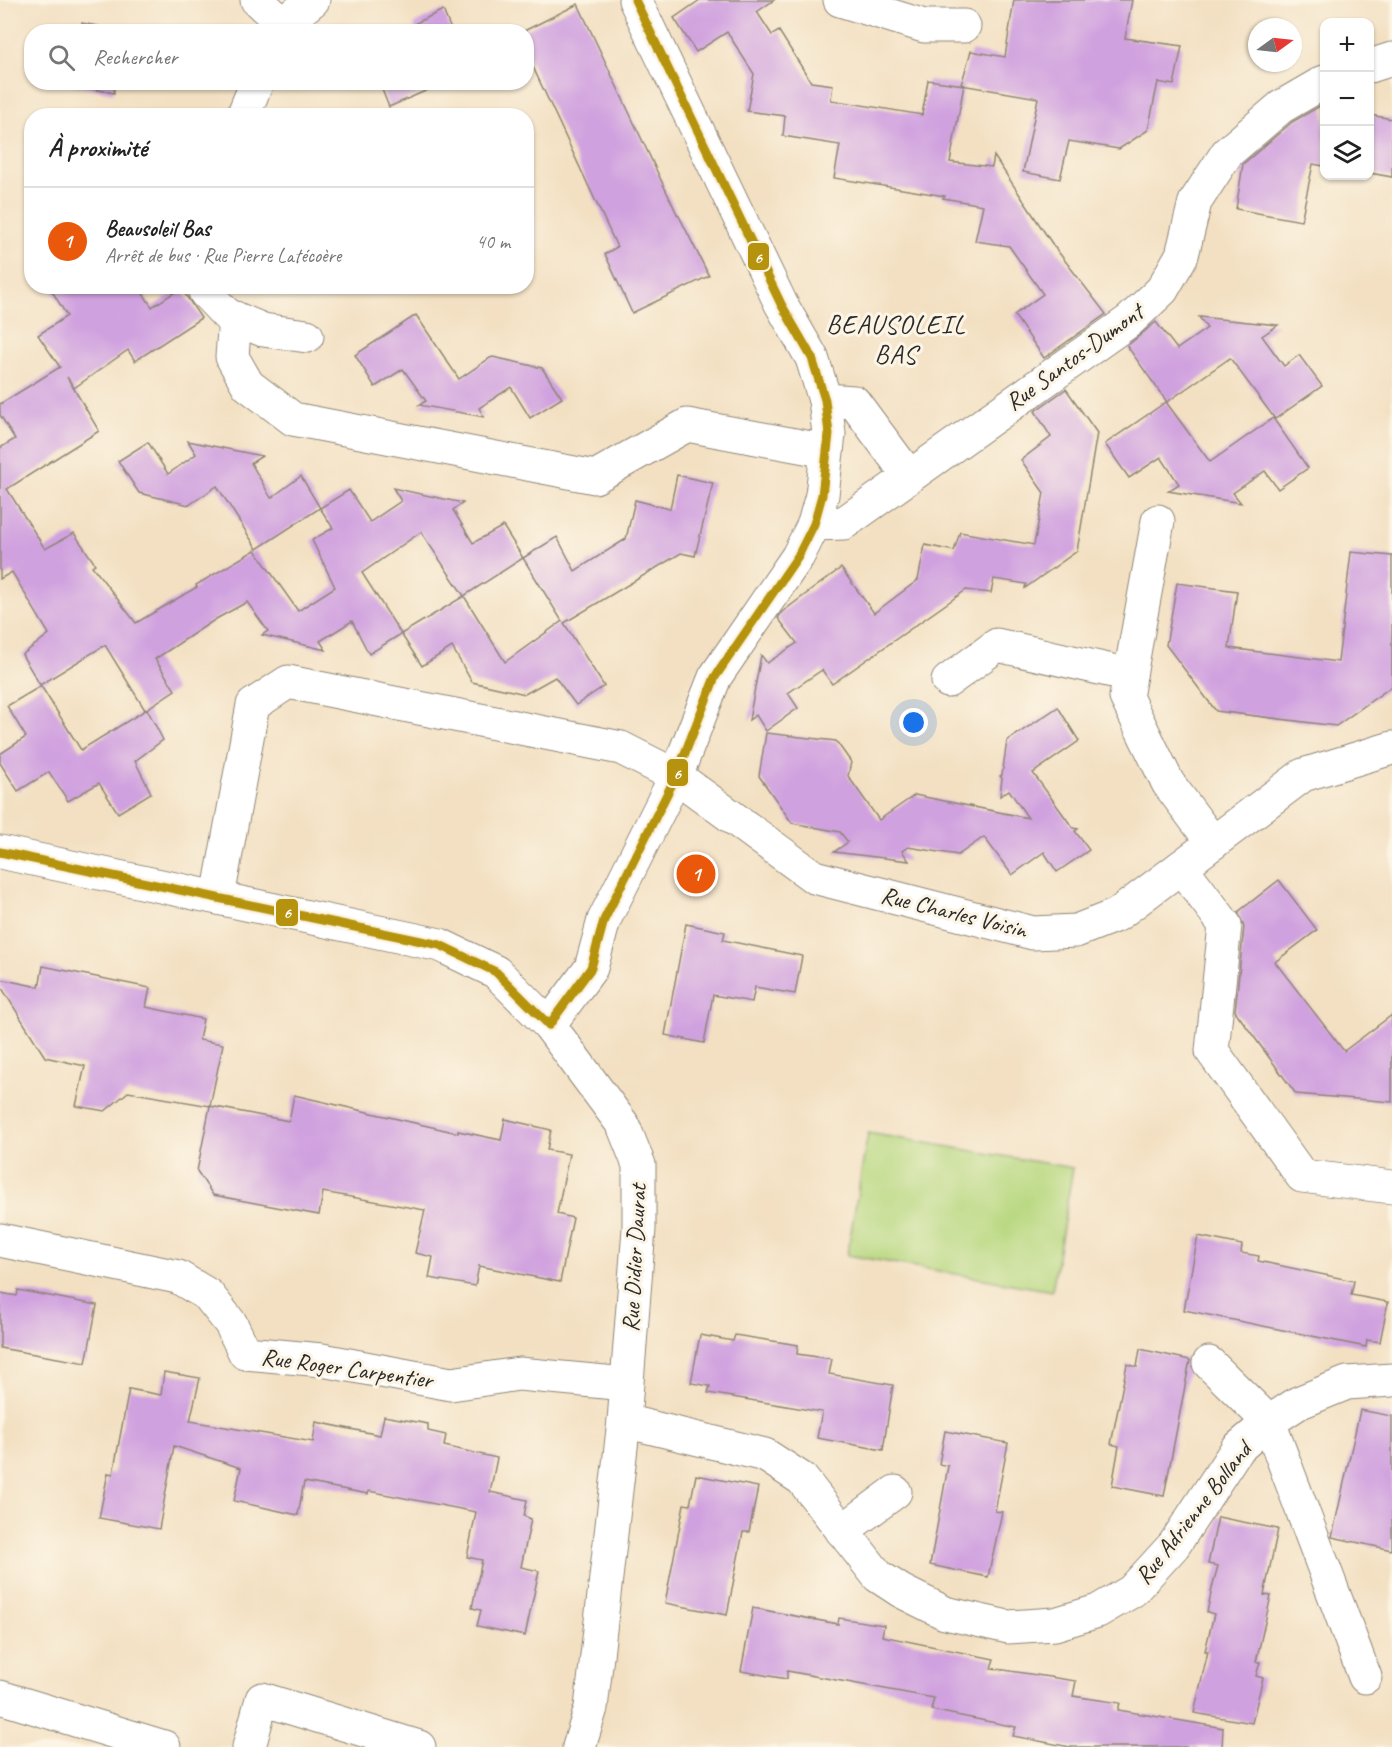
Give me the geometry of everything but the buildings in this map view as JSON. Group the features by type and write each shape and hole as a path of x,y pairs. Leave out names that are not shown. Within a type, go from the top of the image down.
{"street":[{"path":"256,0 277,24"},
{"path":"286,24 314,0"},
{"path":"549,1025 591,968 604,920 676,776 715,677 798,556 814,524 822,495 829,434 825,400 812,358 781,304 635,0"},
{"path":"840,0 924,26 964,26"},
{"path":"1374,65 1392,59"},
{"name":"Rue Santos-Dumont","path":"814,524 844,523 1129,321 1162,290 1182,255 1196,202 1227,153 1281,106 1320,84"},
{"path":"246,108 254,90"},
{"path":"207,294 227,315 234,318 264,330 307,336"},
{"path":"234,318 232,357 248,385 293,419 595,477 687,425 827,452"},
{"path":"825,400 854,402 909,476"},
{"path":"1158,521 1126,697 1168,783 1213,843"},
{"path":"948,681 998,645 1130,675"},
{"name":"Rue Charles Voisin","path":"218,897 253,705 288,681 621,748 676,776 814,877 1033,933 1076,931 1117,915 1303,775 1392,747"},
{"name":"Rue Didier Daurat","path":"0,852 440,945 496,972 549,1025 624,1125 639,1165 639,1230 624,1421 591,1708 579,1747"},
{"path":"1181,867 1226,925 1212,1051 1302,1176 1392,1187"},
{"name":"Rue Roger Carpentier","path":"0,1240 178,1277 208,1295 231,1324 244,1353 322,1360 451,1384 519,1374 626,1384"},
{"path":"1209,1363 1269,1422 1365,1677"},
{"name":"Rue Adrienne Bolland","path":"624,1421 765,1455 802,1479 878,1576 901,1591 945,1613 1008,1627 1055,1624 1098,1611 1132,1591 1174,1545 1237,1449 1269,1422 1298,1403 1347,1383 1392,1380"},
{"path":"842,1531 895,1492"},
{"path":"0,1697 164,1747"},
{"path":"249,1747 262,1699 419,1747"}],"green space":[{"path":"868,1133 1073,1168 1052,1291 847,1255"}],"transit line":[{"name":"6","path":"549,1025 591,968 604,920 676,776 715,677 798,556 814,524 822,495 829,434 825,400 812,358 781,304 635,0"},
{"name":"6","path":"0,852 440,945 496,972 549,1025"}],"place":[{"name":"Beausoleil Bas","path":"696,874"}],"district":[{"name":"BEAUSOLEIL BAS","path":"896,339"}]}
